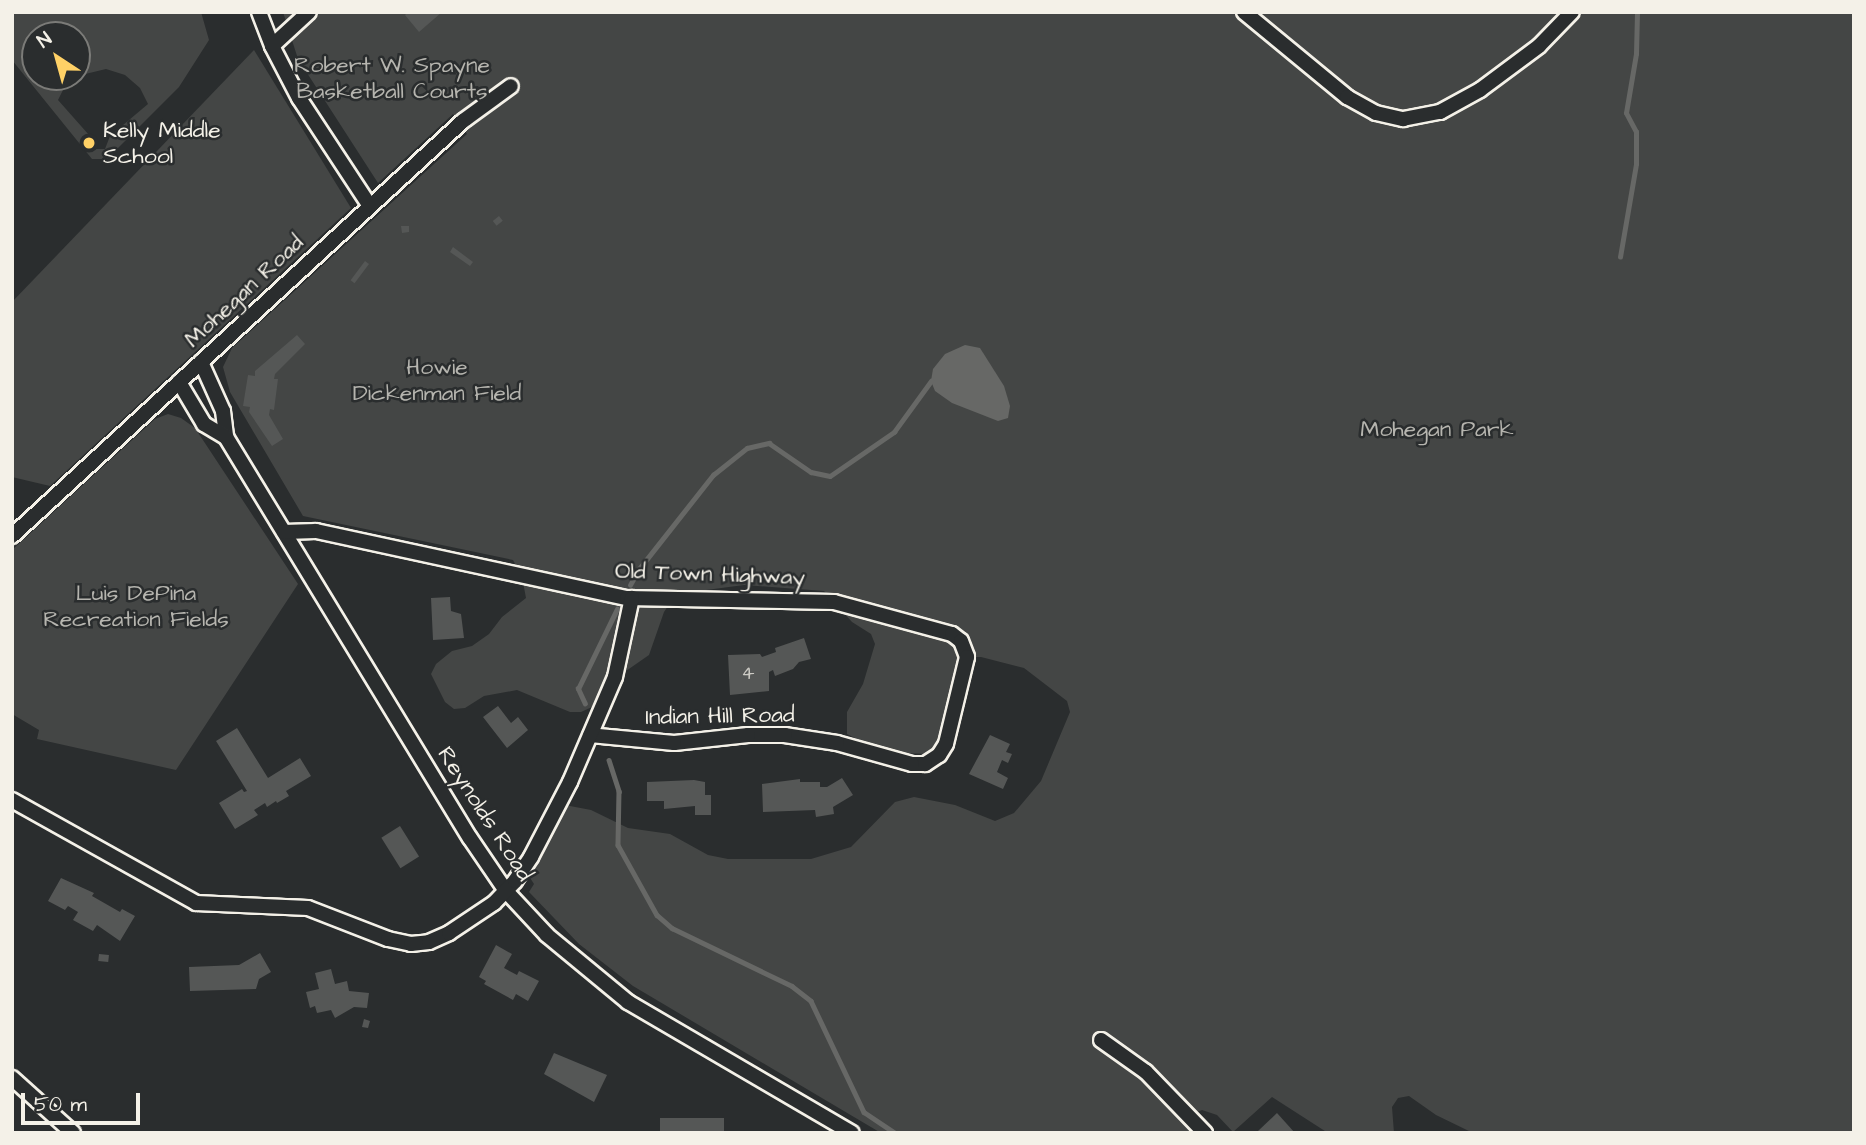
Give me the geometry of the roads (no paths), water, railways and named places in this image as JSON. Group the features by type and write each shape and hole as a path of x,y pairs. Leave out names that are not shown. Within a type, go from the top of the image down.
{"street":[{"path":"259,12 272,46 321,135 370,206"},
{"path":"272,46 309,12"},
{"path":"1244,12 1347,97 1376,113 1403,119 1440,112 1480,90 1539,46 1572,12"},
{"name":"Mohegan Road","path":"12,536 463,121 510,86"},
{"name":"Reynolds Road","path":"201,362 223,411 226,437 470,838 506,891 547,935 628,1002 852,1133"},
{"name":"Reynolds Road","path":"179,382 204,424 226,437"},
{"name":"Old Town Highway","path":"284,532 316,531 632,598 834,602 947,632 958,637 964,645"},
{"path":"12,800 196,903 308,908 402,943 421,944 438,939 481,912 506,891 531,857 570,782 621,658 632,598"},
{"name":"Indian Hill Road","path":"590,735 674,743 748,735 785,735 837,743 912,764 925,764 939,755 946,744 966,671 964,645"},
{"path":"1101,1040 1146,1072 1205,1133"},
{"path":"12,1078 73,1133"}],"waterway":[{"path":"1620,257 1636,164 1636,132 1626,113 1636,54 1637,12"},
{"path":"630,585 639,569 713,475 747,448 769,443 811,472 830,476 894,432 931,381"},
{"path":"585,704 578,689 617,609"},
{"path":"609,760 619,791 618,845 657,915 672,928 792,986 811,1001 864,1112 895,1133"}],"place":[{"name":"Kelly Middle School","path":"89,143"}],"park label":[{"name":"Robert W. Spayne Basketball Courts","path":"392,78"},
{"name":"Howie Dickenman Field","path":"437,380"},
{"name":"Mohegan Park","path":"1437,429"},
{"name":"Luis DePina Recreation Fields","path":"136,606"}]}
